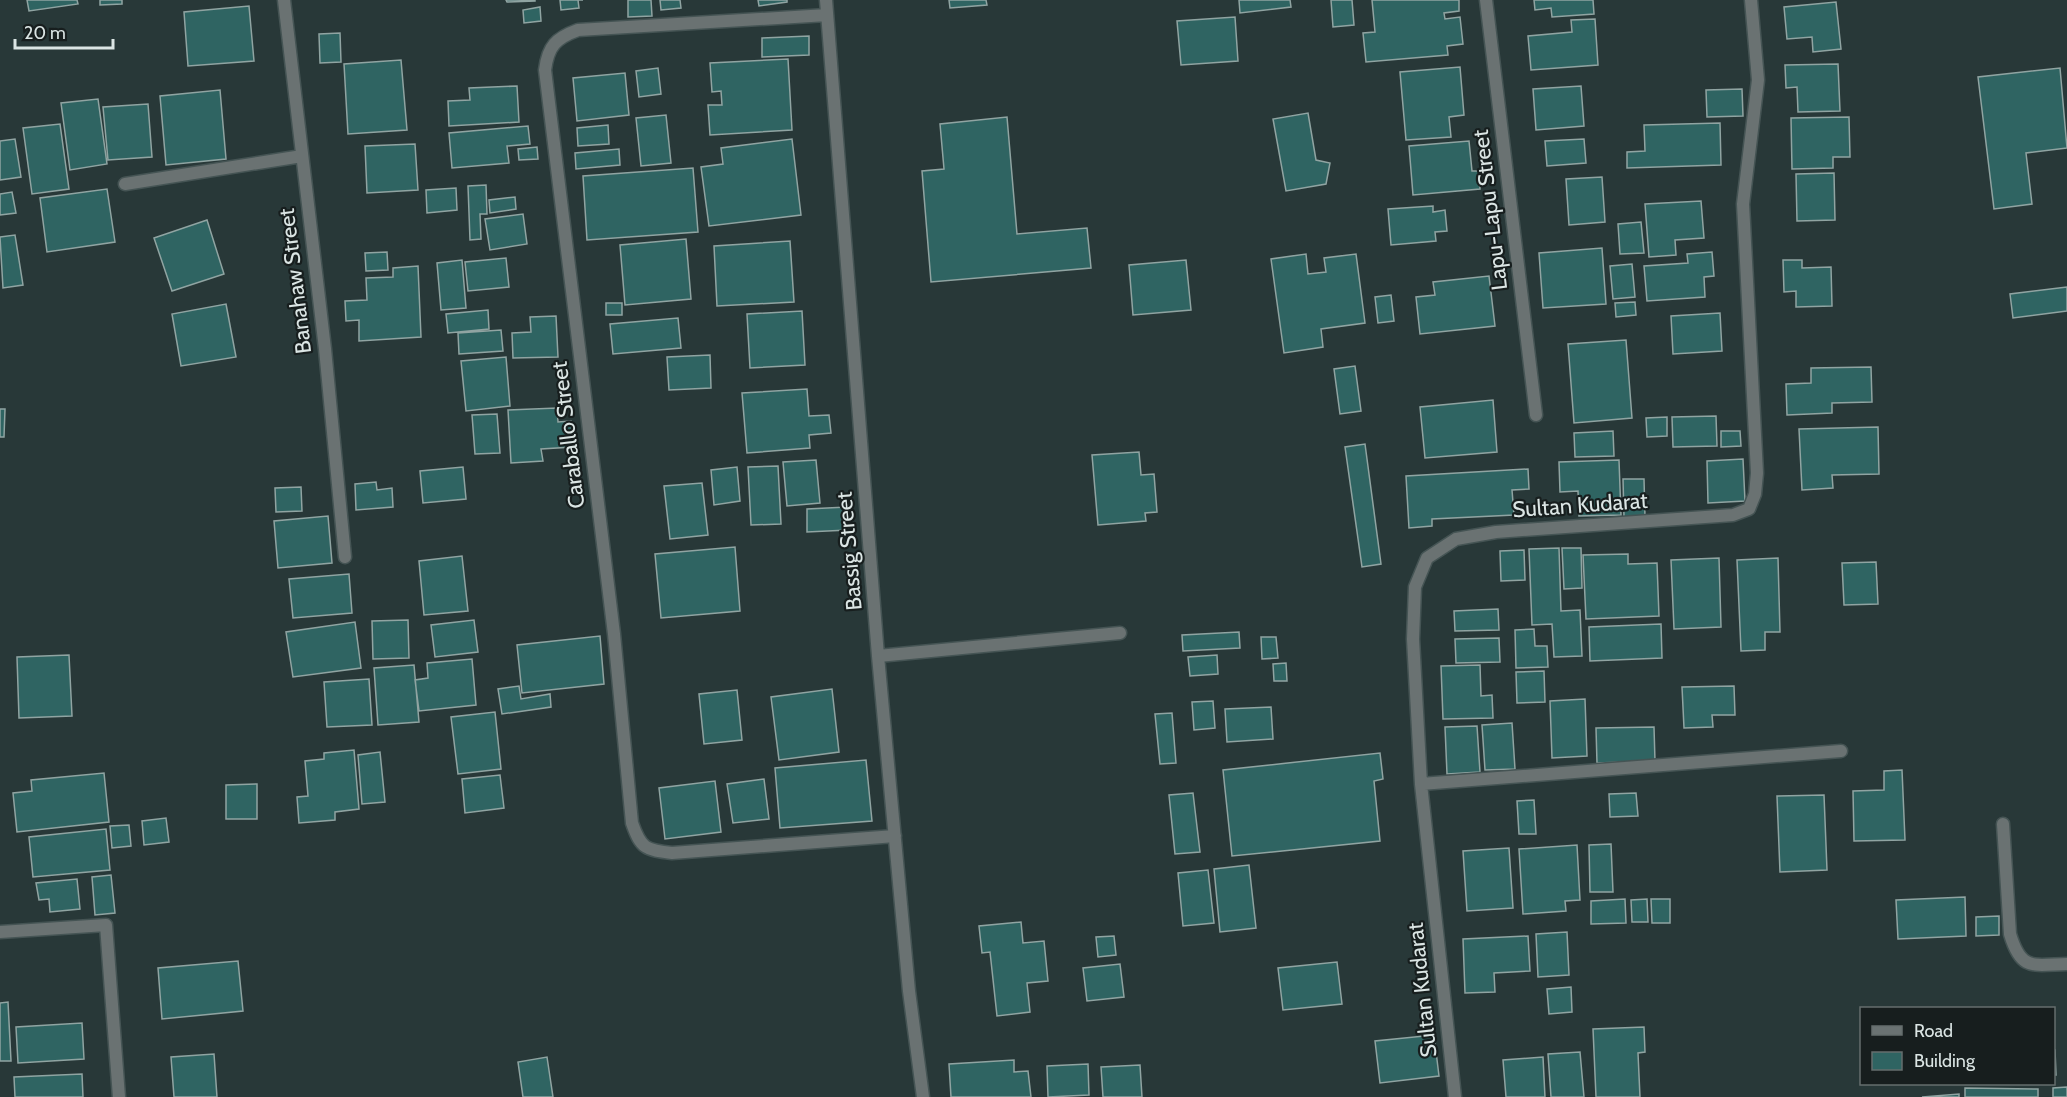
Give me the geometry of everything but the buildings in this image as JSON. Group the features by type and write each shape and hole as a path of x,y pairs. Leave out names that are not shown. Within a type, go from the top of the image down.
{"street":[{"name":"Banahaw Street","path":"284,0 325,350 345,557"},
{"name":"Bassig Street","path":"826,0 878,656 909,991 923,1097"},
{"name":"Lapu-Lapu Street","path":"1486,0 1536,415"},
{"name":"Sultan Kudarat","path":"1455,1097 1421,784 1413,639 1415,587 1427,558 1456,540 1496,532 1733,515 1749,508 1755,494 1757,473 1743,204 1758,80 1751,0"},
{"name":"Caraballo Street","path":"827,15 578,30 552,43 547,55 545,70 614,634 632,823 638,841 650,851 672,853 894,836"},
{"path":"125,184 302,156"},
{"path":"878,656 1120,633"},
{"path":"1421,784 1840,751"},
{"path":"2003,824 2010,934 2014,948 2019,958 2027,963 2067,964"},
{"path":"0,932 106,925 119,1097"}]}
